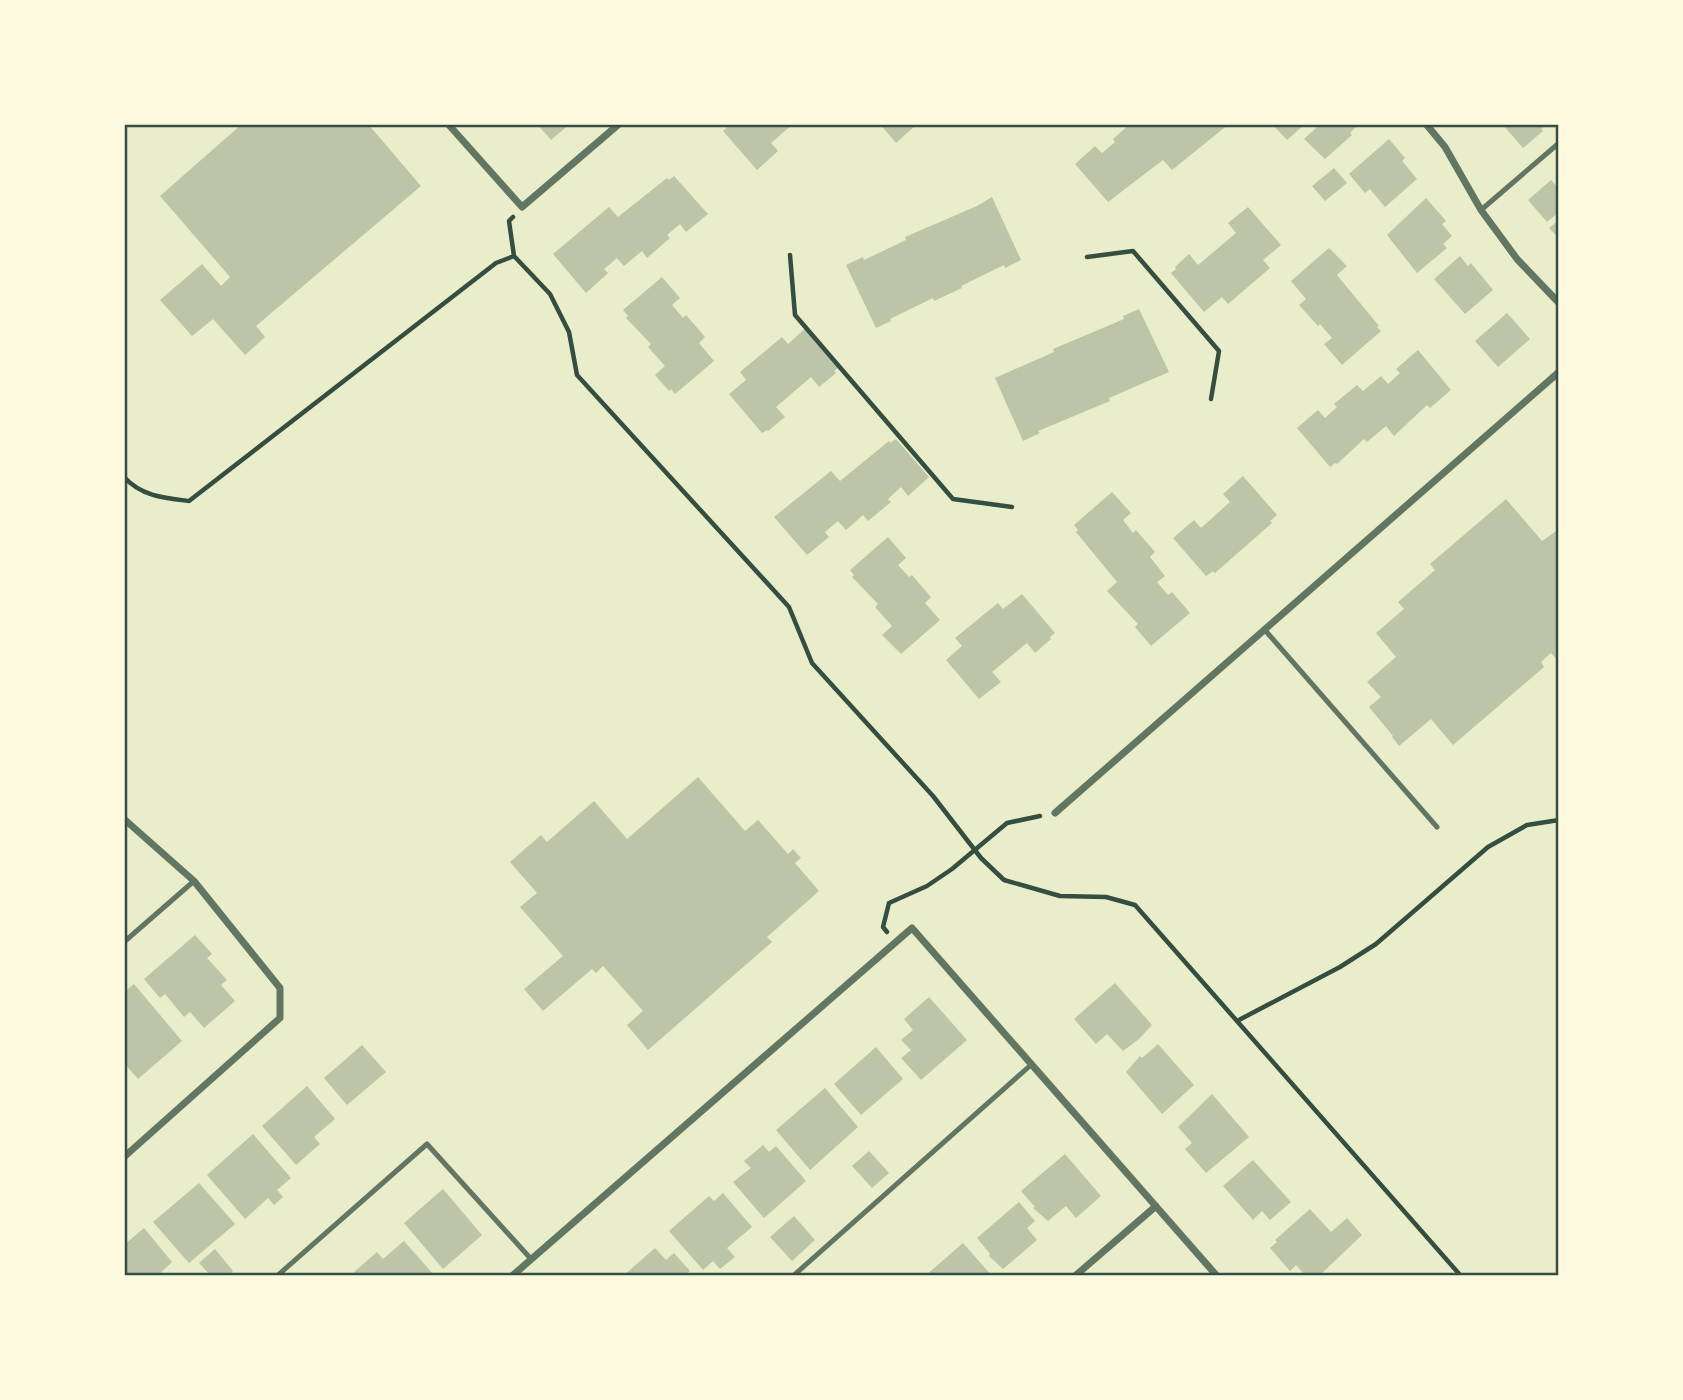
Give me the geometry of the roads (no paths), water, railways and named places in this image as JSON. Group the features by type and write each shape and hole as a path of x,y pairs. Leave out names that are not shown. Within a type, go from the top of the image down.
{"street":[{"path":"448,124 522,208 619,124"},
{"path":"1426,124 1446,147 1481,210 1517,259 1559,303"},
{"path":"1055,813 1559,372"},
{"path":"124,818 194,881 280,988 280,1018 124,1157"},
{"path":"512,1276 912,928 1217,1276"},
{"path":"1075,1276 1156,1206"}],"lane":[{"path":"1481,210 1559,143"},
{"path":"1264,629 1437,827"},
{"path":"124,942 194,881"},
{"path":"793,1276 1032,1064"},
{"path":"277,1276 427,1144 531,1259"}]}
